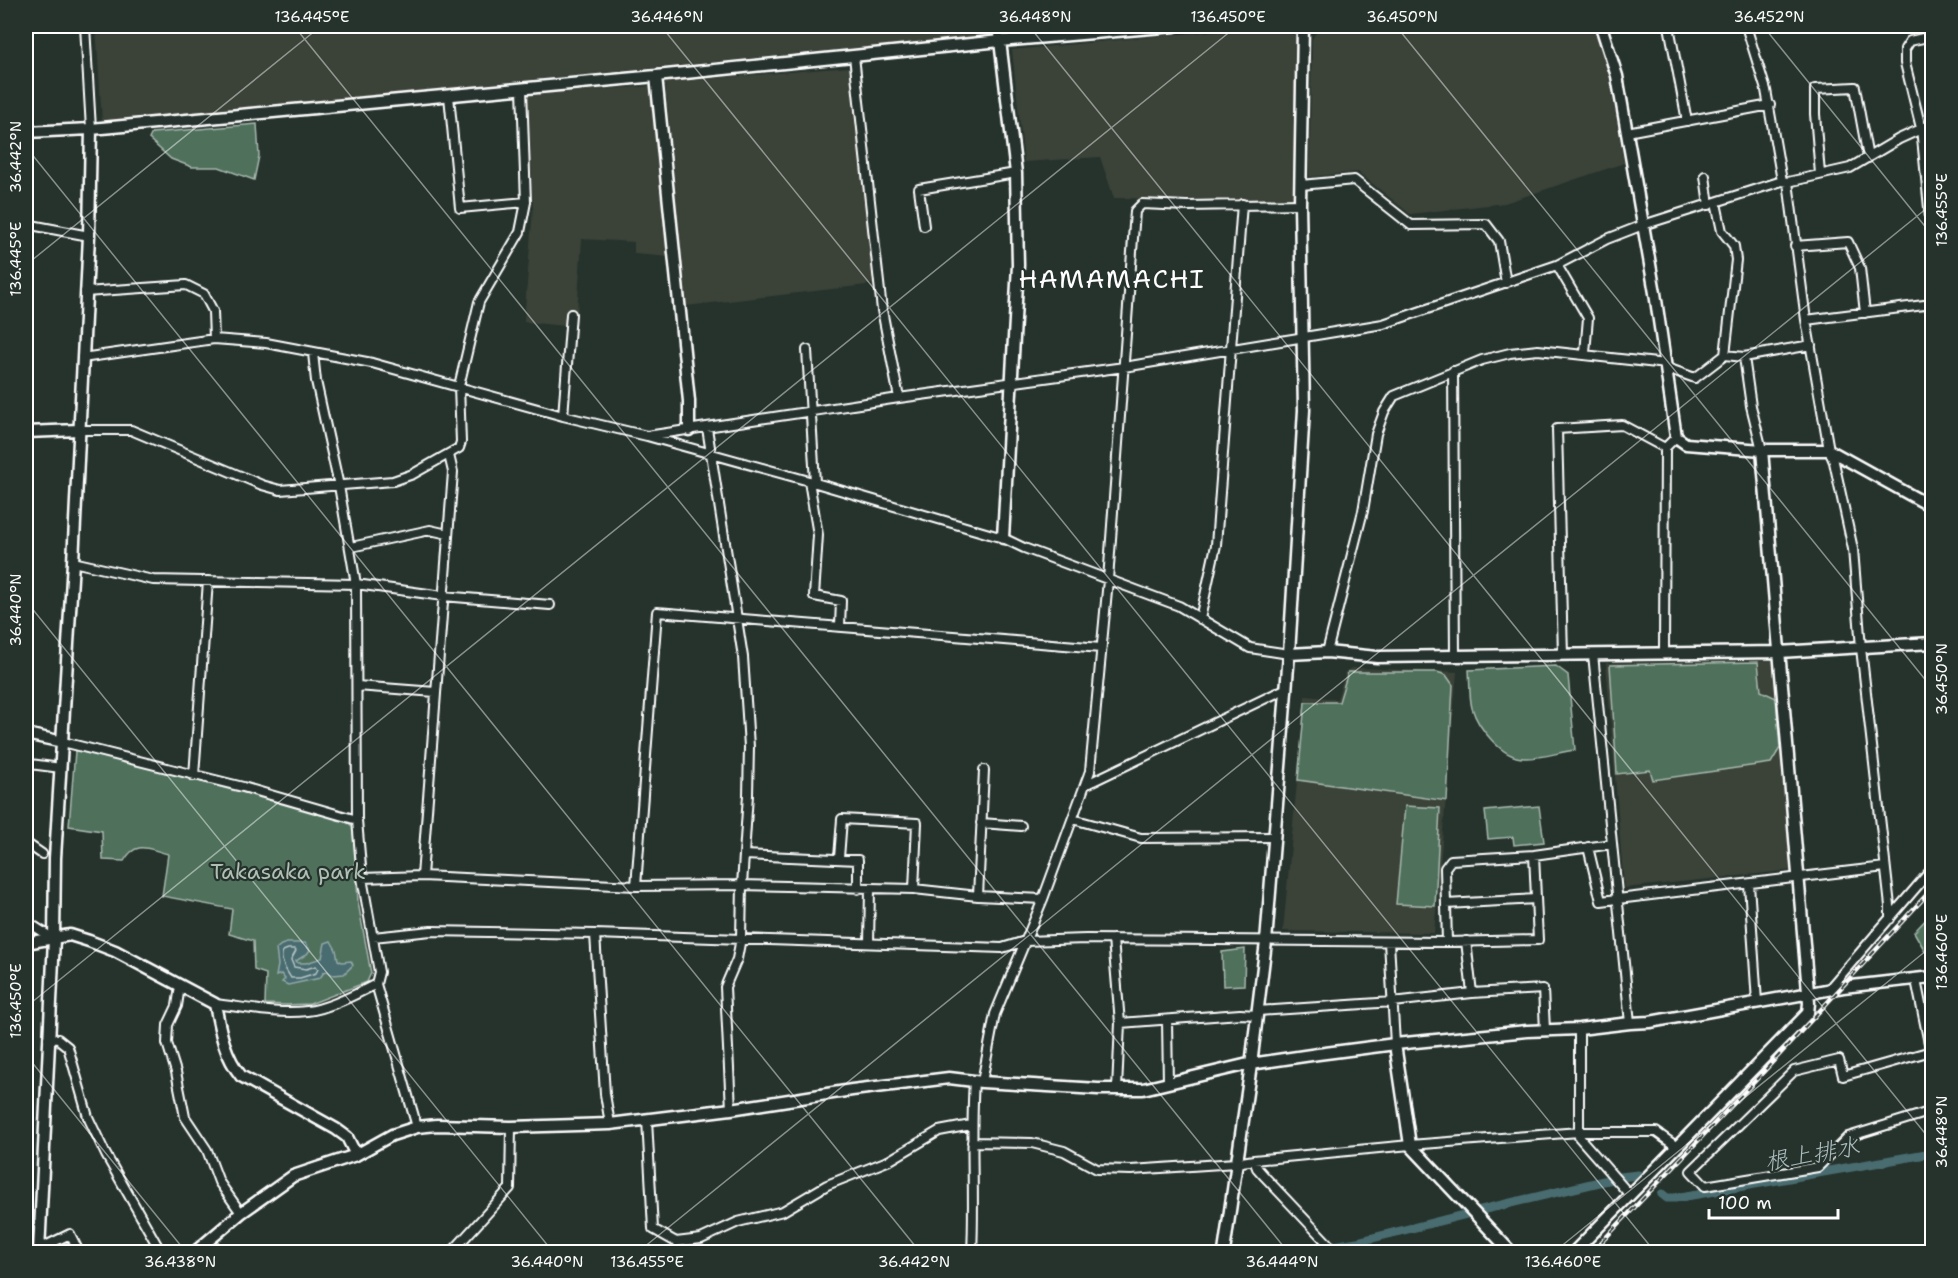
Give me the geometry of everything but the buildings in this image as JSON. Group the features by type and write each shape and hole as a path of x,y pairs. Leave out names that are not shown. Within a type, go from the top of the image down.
{"street":[{"path":"39,1251 56,858 88,236 91,129 85,26"},
{"path":"998,26 1016,173 1018,265 1003,538"},
{"path":"26,132 91,129 449,96 1000,41 1175,26"},
{"path":"1224,1252 1266,942 1287,688 1304,410 1300,204 1303,26"},
{"path":"1601,26 1617,76 1676,437 1686,444 1762,450 1829,450 1932,507"},
{"path":"1669,26 1687,121"},
{"path":"1746,26 1770,105 1785,182 1829,450 1834,462 1853,549 1861,648 1890,919"},
{"path":"1932,36 1910,41 1905,50 1905,63 1921,128 1932,238"},
{"path":"854,56 882,310 899,398"},
{"path":"656,76 689,401 689,430"},
{"path":"1820,174 1815,89 1855,87 1868,158"},
{"path":"26,432 131,430 262,485 280,490 393,482 449,455 459,448 461,442 459,386 479,302 520,232 526,202 522,89"},
{"path":"449,96 460,208 526,202"},
{"path":"1627,132 1770,105"},
{"path":"647,436 1124,367 1383,324 1557,265 1607,239 1643,225 1785,182 1850,168 1899,139 1932,124"},
{"path":"924,226 919,189 1016,173"},
{"path":"1705,176 1722,231 1734,246 1736,260 1725,355"},
{"path":"1301,185 1354,180 1411,225 1486,224 1499,241 1506,283"},
{"path":"972,1252 971,1125 978,1082 995,1014 1042,899 1090,771 1108,580 1136,211 1142,204 1187,206 1300,204"},
{"path":"1200,619 1216,545 1242,204"},
{"path":"26,224 88,236"},
{"path":"1795,246 1848,242 1860,268 1865,313"},
{"path":"1557,265 1588,318 1585,353"},
{"path":"85,292 186,285 204,294 213,311 214,339"},
{"path":"1806,320 1932,304"},
{"path":"563,416 571,314"},
{"path":"82,358 214,339 266,343 372,363 812,481 1003,538 1179,606 1250,648 1289,654 1327,652 1377,657 1779,652 1932,643"},
{"path":"1327,652 1364,511 1376,434 1384,411 1394,396 1482,360 1510,353 1538,350 1585,353 1666,366 1695,378 1725,355 1744,357 1811,345"},
{"path":"807,350 812,481 818,536 814,596 842,601 840,626"},
{"path":"312,353 351,547 356,584 357,820 362,878 379,972 376,984 417,1127"},
{"path":"1574,1252 1808,1013 1799,877 1762,450 1751,406 1744,357"},
{"path":"1453,371 1455,656"},
{"path":"1563,655 1557,429 1622,425 1665,447"},
{"path":"707,428 743,657 749,747 741,938 737,959 725,987 731,1109"},
{"path":"1664,653 1665,447 1676,437"},
{"path":"422,876 453,472 449,455"},
{"path":"351,547 430,530 448,534"},
{"path":"73,562 153,580 356,584 443,596 550,605"},
{"path":"194,776 208,581"},
{"path":"636,886 657,612 1101,648"},
{"path":"1593,654 1630,1023"},
{"path":"357,686 435,692"},
{"path":"1085,785 1287,688"},
{"path":"26,734 243,787 357,820"},
{"path":"26,769 30,764 61,768"},
{"path":"978,896 984,770"},
{"path":"839,858 842,819 917,823 915,890"},
{"path":"1072,819 1141,838 1274,837"},
{"path":"981,823 1021,826"},
{"path":"26,843 42,854"},
{"path":"1447,942 1445,868 1451,860 1534,855 1611,844"},
{"path":"1588,847 1601,900 1885,867"},
{"path":"745,855 858,860 858,889"},
{"path":"373,937 431,931 741,938 1002,948 1025,941 1113,939 1266,942 1538,940 1534,855"},
{"path":"1828,990 1932,869"},
{"path":"362,878 422,876 636,886 742,885 915,890 1042,899"},
{"path":"1749,884 1757,1002"},
{"path":"869,943 870,890"},
{"path":"1446,904 1536,899"},
{"path":"26,921 54,939"},
{"path":"595,934 604,1094 610,1124"},
{"path":"26,943 70,935 89,941 115,951 215,1004 284,1011 308,1011 362,992 376,984"},
{"path":"1113,939 1120,1023 1117,1089"},
{"path":"1466,941 1472,993"},
{"path":"1389,942 1395,1044 1410,1145 1510,1252"},
{"path":"195,1252 241,1213 293,1176 356,1155 392,1135 417,1127 610,1124 949,1078 978,1082 1143,1089 1251,1065 1395,1044 1650,1022 1808,993 1932,977"},
{"path":"1916,980 1931,1054 1843,1076 1839,1060 1794,1071 1691,1171 1705,1186 1818,1167 1848,1137 1932,1111"},
{"path":"180,986 177,1006 168,1025 167,1043 176,1072 185,1117 207,1150 219,1182 241,1213"},
{"path":"1120,1023 1543,988 1545,1030"},
{"path":"215,1004 223,1042 232,1064 241,1077 336,1129 347,1137 356,1155"},
{"path":"1167,1020 1168,1083"},
{"path":"1579,1029 1579,1137 1629,1194"},
{"path":"48,1038 58,1039 68,1047 88,1117 105,1155 161,1252"},
{"path":"647,1120 653,1229 676,1242 701,1239 738,1222 783,1211 827,1185 890,1160 939,1131 971,1125"},
{"path":"452,1252 510,1188 511,1127"},
{"path":"972,1142 1032,1143 1064,1151 1097,1169 1131,1170 1236,1163 1410,1145 1579,1132 1656,1132 1677,1147"},
{"path":"1254,1160 1257,1168 1265,1177 1336,1252"},
{"path":"39,1251 70,1234 80,1252"}],"shaded area":[{"path":"96,26 985,26 980,36 102,122"},
{"path":"1264,26 1285,26 1298,39 1298,194 1292,201 1114,198 1100,157 1024,162 1012,50"},
{"path":"1326,26 1594,26 1608,71 1624,163 1505,203 1410,214 1358,172 1309,177 1312,39 1317,31"},
{"path":"850,67 875,284 686,306 665,82"},
{"path":"650,86 670,257 634,254 634,242 582,239 576,327 524,322 533,208 528,94"},
{"path":"1776,660 1793,870 1624,888 1606,663"},
{"path":"1353,668 1457,672 1434,933 1283,931 1305,696 1337,699 1346,671"}],"green space":[{"path":"257,124 259,156 254,180 219,167 192,167 171,159 149,139 152,133"},
{"path":"1758,662 1761,691 1776,698 1780,748 1771,763 1653,780 1650,770 1617,774 1610,665"},
{"path":"1556,666 1568,675 1575,750 1530,758 1516,757 1507,753 1485,733 1475,716 1470,699 1469,670"},
{"path":"1348,672 1437,672 1446,675 1453,685 1447,801 1298,780 1305,702 1339,702"},
{"name":"Takasaka park","path":"75,751 98,754 236,791 316,808 344,820 354,828 358,902 371,973 367,982 310,1004 265,1004 266,974 254,970 253,941 229,934 232,909 162,896 168,854 148,848 138,848 133,850 124,861 103,860 102,831 69,826"},
{"path":"1405,806 1440,808 1435,906 1396,904"},
{"path":"1539,806 1544,842 1514,845 1513,837 1488,839 1485,811"},
{"path":"1932,913 1932,939 1925,951 1914,932"},
{"path":"1245,949 1244,985 1223,986 1222,952"}],"water":[{"path":"331,941 338,960 351,961 353,965 344,974 333,975 327,971 320,978 288,985 282,982 285,979 281,974 276,976 278,965 276,949 281,945 305,943 310,950 296,961 306,963 322,958 325,943"}],"waterway":[{"name":"根上排水","path":"1662,1194 1667,1198 1675,1198 1932,1153"},
{"name":"根上排水","path":"1620,1177 1641,1176"},
{"name":"根上排水","path":"1477,1211 1612,1179"},
{"name":"根上排水","path":"1333,1246 1467,1214"},
{"name":"根上排水","path":"1307,1252 1328,1247"}],"railway":[{"path":"1592,1252 1755,1081 1932,889"}],"district":[{"name":"HAMAMACHI","path":"1112,278"}]}
